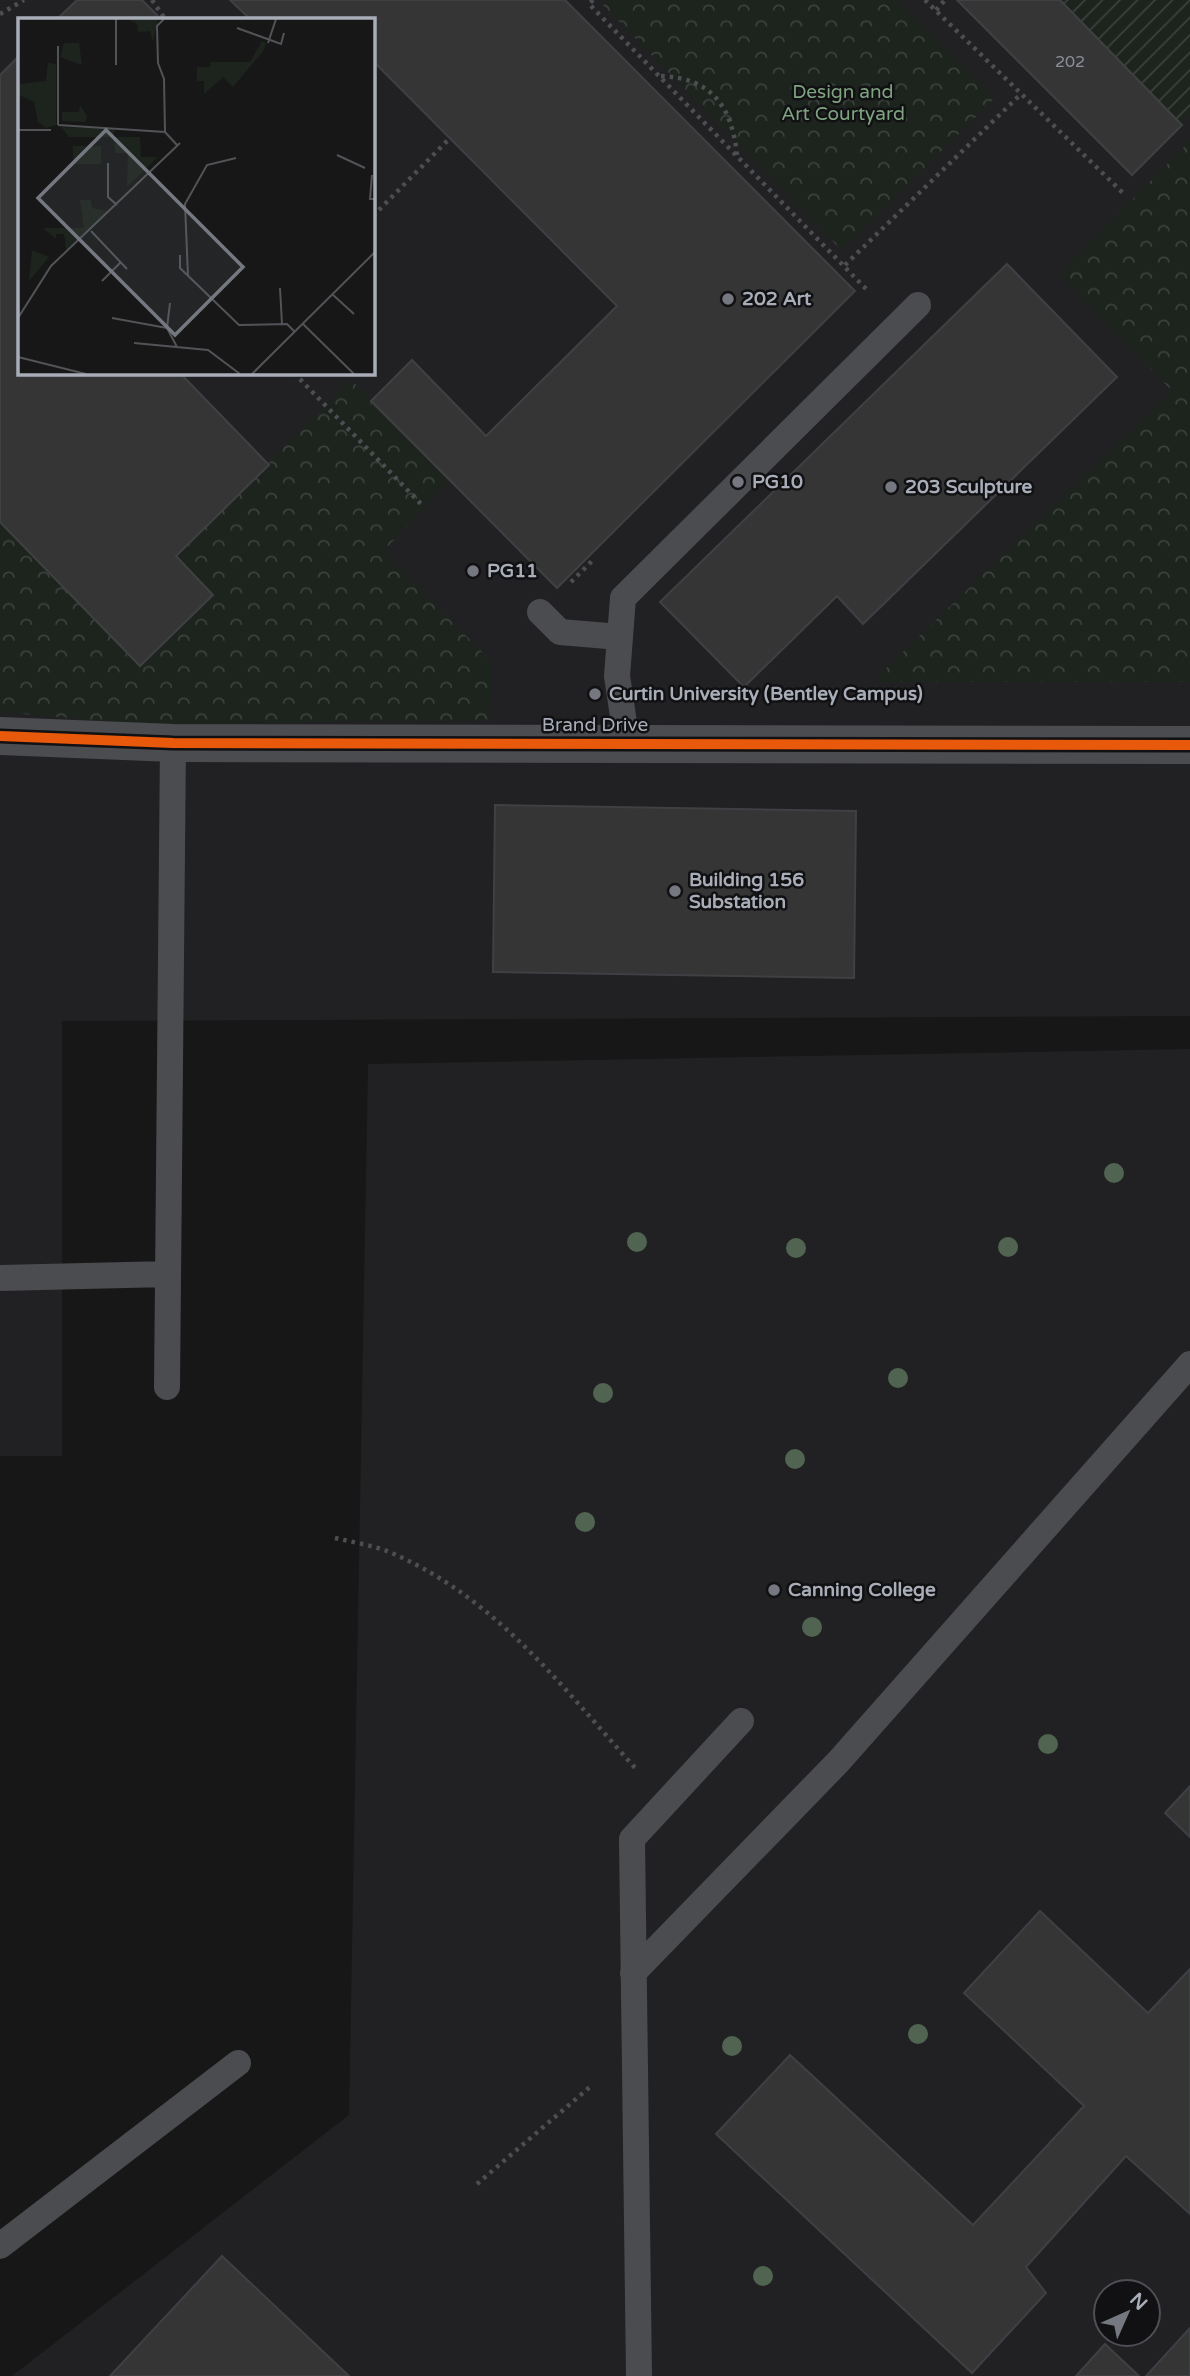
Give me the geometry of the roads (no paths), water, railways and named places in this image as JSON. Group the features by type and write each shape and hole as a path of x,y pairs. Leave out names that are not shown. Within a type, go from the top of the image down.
{"street":[{"name":"Brand Drive","path":"0,736 173,743 1190,746"}],"lane":[{"path":"627,743 617,676 623,598 918,305"},
{"path":"540,612 560,632 620,637"},
{"path":"167,1387 173,743"},
{"path":"0,1278 167,1274"},
{"path":"633,1973 839,1761 1190,1363"},
{"path":"639,2376 632,1839 741,1721"},
{"path":"0,2246 238,2063"}],"place":[{"name":"202 Art","path":"728,299"},
{"name":"PG10","path":"738,482"},
{"name":"203 Sculpture","path":"891,487"},
{"name":"PG11","path":"473,571"},
{"name":"Curtin University (Bentley Campus)","path":"595,694"},
{"name":"Building 156 Substation","path":"675,891"},
{"name":"Canning College","path":"774,1590"}],"park label":[{"name":"Design and Art Courtyard","path":"843,103"}]}
